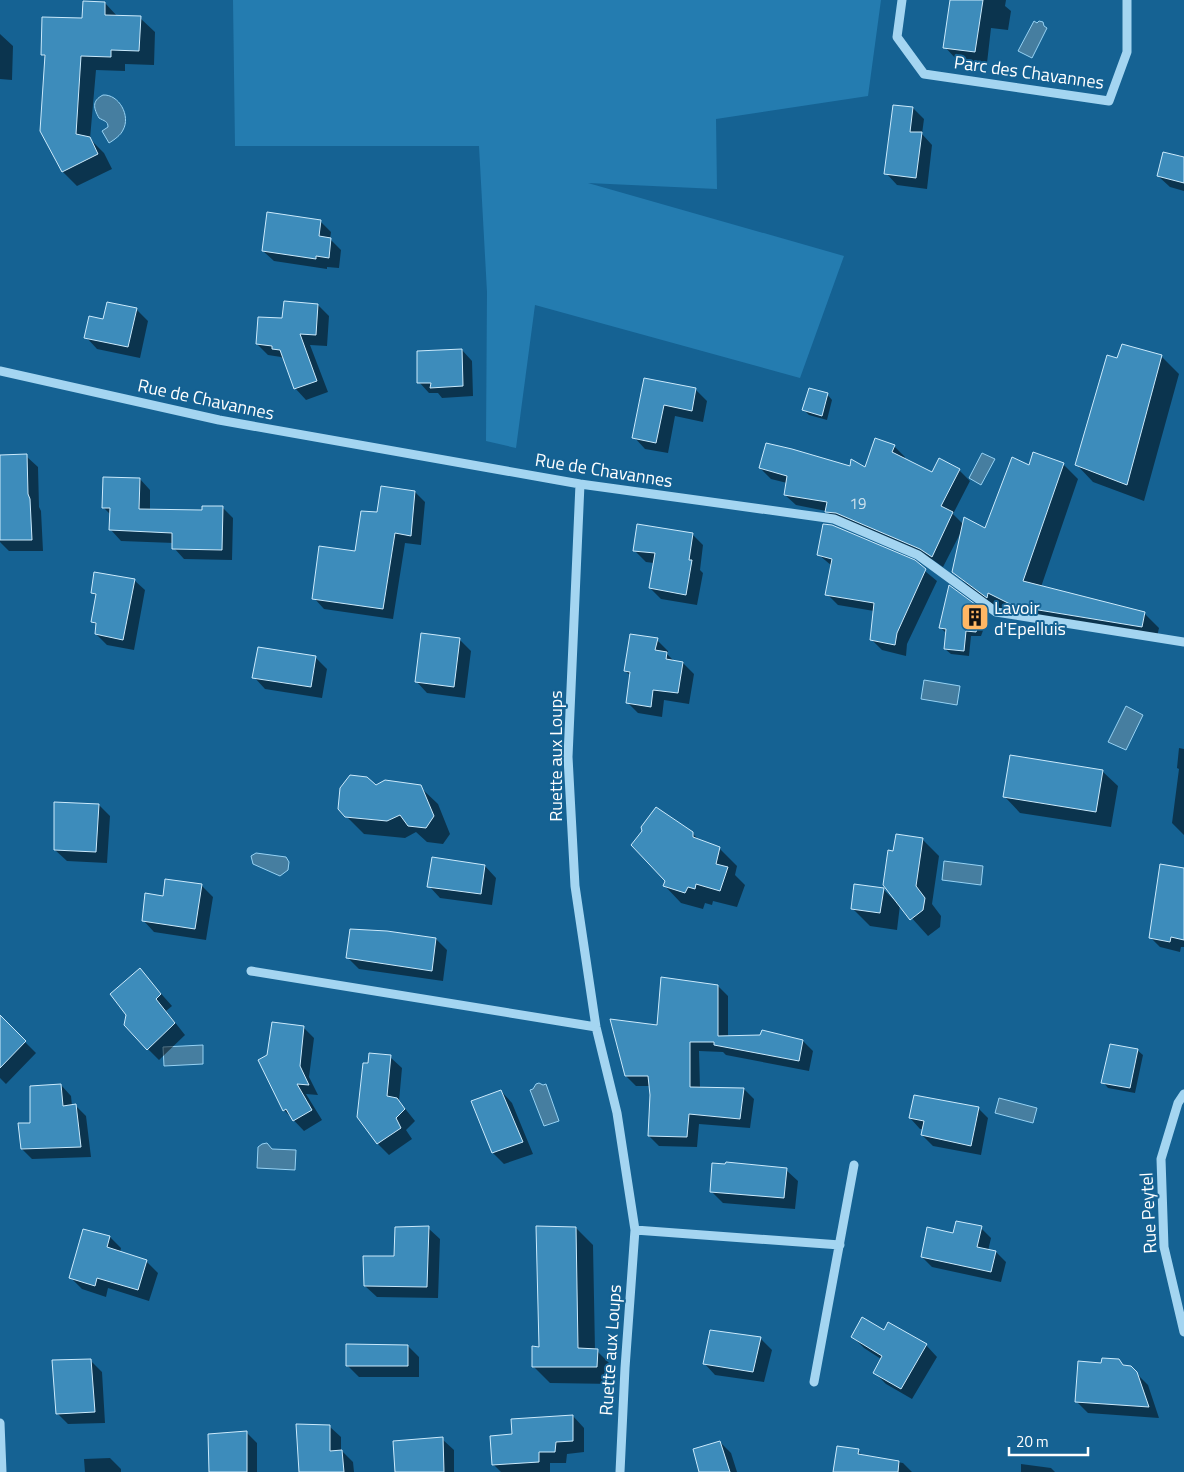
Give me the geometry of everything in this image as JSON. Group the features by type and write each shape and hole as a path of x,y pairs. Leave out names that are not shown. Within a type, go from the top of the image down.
{"street":[{"name":"Parc des Chavannes","path":"902,0 897,37 924,74 1109,101 1127,52 1127,0"},
{"name":"Rue de Chavannes","path":"0,371 219,420 580,484 834,519 918,555 996,612 1184,642"},
{"name":"Ruette aux Loups","path":"580,484 568,757 575,886 596,1027 617,1113 635,1230 624,1376 620,1472"},
{"path":"251,971 596,1027"},
{"name":"Rue Peytel","path":"1184,1094 1178,1103 1161,1159 1164,1247 1184,1332"},
{"path":"814,1382 854,1165"},
{"path":"635,1230 840,1245"},
{"path":"0,1423 2,1472"}],"shaded area":[{"path":"233,0 881,0 868,96 716,119 717,189 588,183 844,256 800,378 535,305 516,448 486,441 487,292 479,146 235,146"},
{"path":"1034,21 1037,23 1039,21 1043,22 1047,28 1032,58 1018,51"},
{"path":"103,95 114,98 118,102 126,118 122,132 109,143 102,131 108,127 107,123 99,118 95,108 95,103"},
{"path":"982,453 995,459 981,485 969,478"},
{"path":"924,680 960,686 957,705 921,699"},
{"path":"1126,706 1143,715 1126,750 1108,742"},
{"path":"256,853 286,857 289,862 288,870 280,876 253,864 251,856"},
{"path":"944,861 983,866 981,885 942,880"},
{"path":"203,1045 203,1064 164,1066 163,1047"},
{"path":"539,1083 546,1084 559,1121 544,1126 530,1090"},
{"path":"999,1098 1037,1108 1033,1123 995,1113"},
{"path":"267,1143 272,1149 296,1150 295,1170 257,1168 258,1147"}],"building":[{"path":"950,0 983,0 975,52 943,48"},
{"path":"83,1 105,2 105,15 141,16 139,51 111,50 111,57 81,56 76,134 90,137 98,154 62,172 40,131 45,55 41,55 42,17 82,18"},
{"path":"893,105 913,107 910,132 922,132 916,178 884,174"},
{"path":"1163,152 1184,157 1184,183 1157,176"},
{"path":"267,212 321,220 319,236 331,238 329,258 316,256 316,259 262,251"},
{"path":"284,301 318,304 316,335 300,334 317,381 294,389 280,350 272,349 272,346 256,344 258,317 282,318"},
{"path":"107,302 137,308 128,347 84,338 89,316 103,319"},
{"path":"1122,344 1162,355 1127,485 1075,465 1107,355 1117,358"},
{"path":"462,349 463,386 430,388 431,383 417,383 417,351"},
{"path":"644,378 696,388 692,411 664,405 656,443 632,438"},
{"path":"809,388 828,393 822,416 802,410"},
{"path":"875,438 895,445 892,452 932,472 939,458 960,469 941,506 953,512 932,557 920,549 836,513 825,512 827,502 784,495 787,476 759,468 766,443 850,466 851,459 865,467"},
{"path":"1033,452 1064,463 1023,581 1145,612 1142,627 1014,606 988,593 987,598 952,572 964,517 985,528 1012,457 1029,465"},
{"path":"27,454 32,540 0,540 0,455"},
{"path":"103,477 140,478 139,509 202,510 202,506 223,506 222,550 172,549 172,533 109,530 110,508 102,508"},
{"path":"381,486 415,491 411,536 395,533 383,609 312,599 319,546 355,551 361,511 377,512"},
{"path":"637,524 693,533 689,560 692,560 686,595 649,588 655,553 633,551"},
{"path":"823,524 832,525 915,560 926,569 897,633 895,645 870,640 874,603 825,595 832,559 817,555"},
{"path":"94,572 135,579 123,640 95,634 96,623 91,622 96,594 91,593"},
{"path":"949,585 983,610 976,632 966,631 964,651 944,649 946,629 939,628"},
{"path":"421,633 460,638 454,687 415,682"},
{"path":"630,634 658,638 655,650 667,652 666,659 683,662 678,693 653,690 651,707 626,703 630,672 624,671"},
{"path":"258,647 316,656 311,687 252,678"},
{"path":"1010,755 1103,770 1096,812 1003,797"},
{"path":"350,775 367,777 376,785 385,780 421,785 434,816 426,828 408,826 400,815 387,821 345,817 338,809 340,788"},
{"path":"54,802 99,804 96,852 54,850"},
{"path":"656,807 693,832 693,837 720,847 716,864 728,867 720,891 696,884 695,889 688,887 685,893 663,886 665,881 631,845 642,831 641,827"},
{"path":"896,834 923,838 916,886 925,898 923,910 910,920 883,885 888,850 893,851"},
{"path":"432,857 485,865 481,894 427,887"},
{"path":"1160,864 1184,868 1184,940 1171,937 1170,942 1149,938"},
{"path":"165,879 202,884 195,929 142,921 145,893 163,896"},
{"path":"854,884 884,888 880,913 851,909"},
{"path":"350,929 387,931 436,938 432,971 346,958"},
{"path":"140,968 161,994 156,999 175,1023 147,1050 124,1025 126,1015 110,994"},
{"path":"661,977 718,985 718,1036 760,1035 762,1030 803,1040 799,1061 714,1045 714,1042 690,1042 690,1087 744,1088 740,1119 689,1114 687,1137 648,1136 650,1095 648,1076 625,1076 610,1019 657,1025"},
{"path":"0,1015 26,1041 0,1068"},
{"path":"272,1022 304,1026 300,1066 309,1085 297,1084 312,1110 293,1121 286,1109 283,1111 258,1060 267,1055"},
{"path":"1110,1044 1138,1049 1130,1088 1101,1083"},
{"path":"369,1053 391,1055 387,1096 397,1098 405,1109 396,1118 401,1128 377,1144 357,1117 363,1063 368,1063"},
{"path":"61,1084 63,1106 76,1104 81,1147 21,1149 18,1123 30,1123 30,1086"},
{"path":"501,1090 523,1142 492,1153 471,1101"},
{"path":"914,1095 979,1107 971,1146 921,1135 924,1121 909,1118"},
{"path":"726,1162 787,1168 784,1198 710,1192 712,1163 725,1164"},
{"path":"956,1221 982,1226 977,1247 996,1251 991,1272 921,1257 927,1227 953,1233"},
{"path":"429,1226 427,1287 364,1286 363,1256 394,1256 395,1227"},
{"path":"536,1226 576,1227 578,1348 598,1349 597,1367 532,1367 532,1346 539,1347"},
{"path":"83,1229 110,1236 107,1247 147,1260 138,1290 97,1278 95,1286 69,1278"},
{"path":"862,1317 884,1330 888,1322 927,1344 901,1389 873,1373 882,1356 851,1337"},
{"path":"710,1330 761,1337 753,1372 703,1364"},
{"path":"346,1344 408,1345 408,1366 346,1366"},
{"path":"1102,1358 1119,1359 1123,1365 1131,1366 1137,1372 1149,1407 1075,1402 1078,1361 1101,1363"},
{"path":"91,1359 95,1412 56,1414 52,1360"},
{"path":"573,1415 573,1441 556,1442 555,1452 539,1452 539,1462 492,1465 490,1436 512,1434 511,1419"},
{"path":"296,1424 330,1425 330,1451 342,1450 344,1472 299,1472"},
{"path":"247,1431 247,1472 209,1472 208,1434"},
{"path":"443,1437 444,1472 395,1472 393,1441"},
{"path":"720,1441 730,1472 699,1472 693,1449"},
{"path":"837,1446 859,1449 858,1454 899,1461 898,1472 833,1472"}],"place":[{"name":"Lavoir d'Epelluis","path":"975,617"}]}
